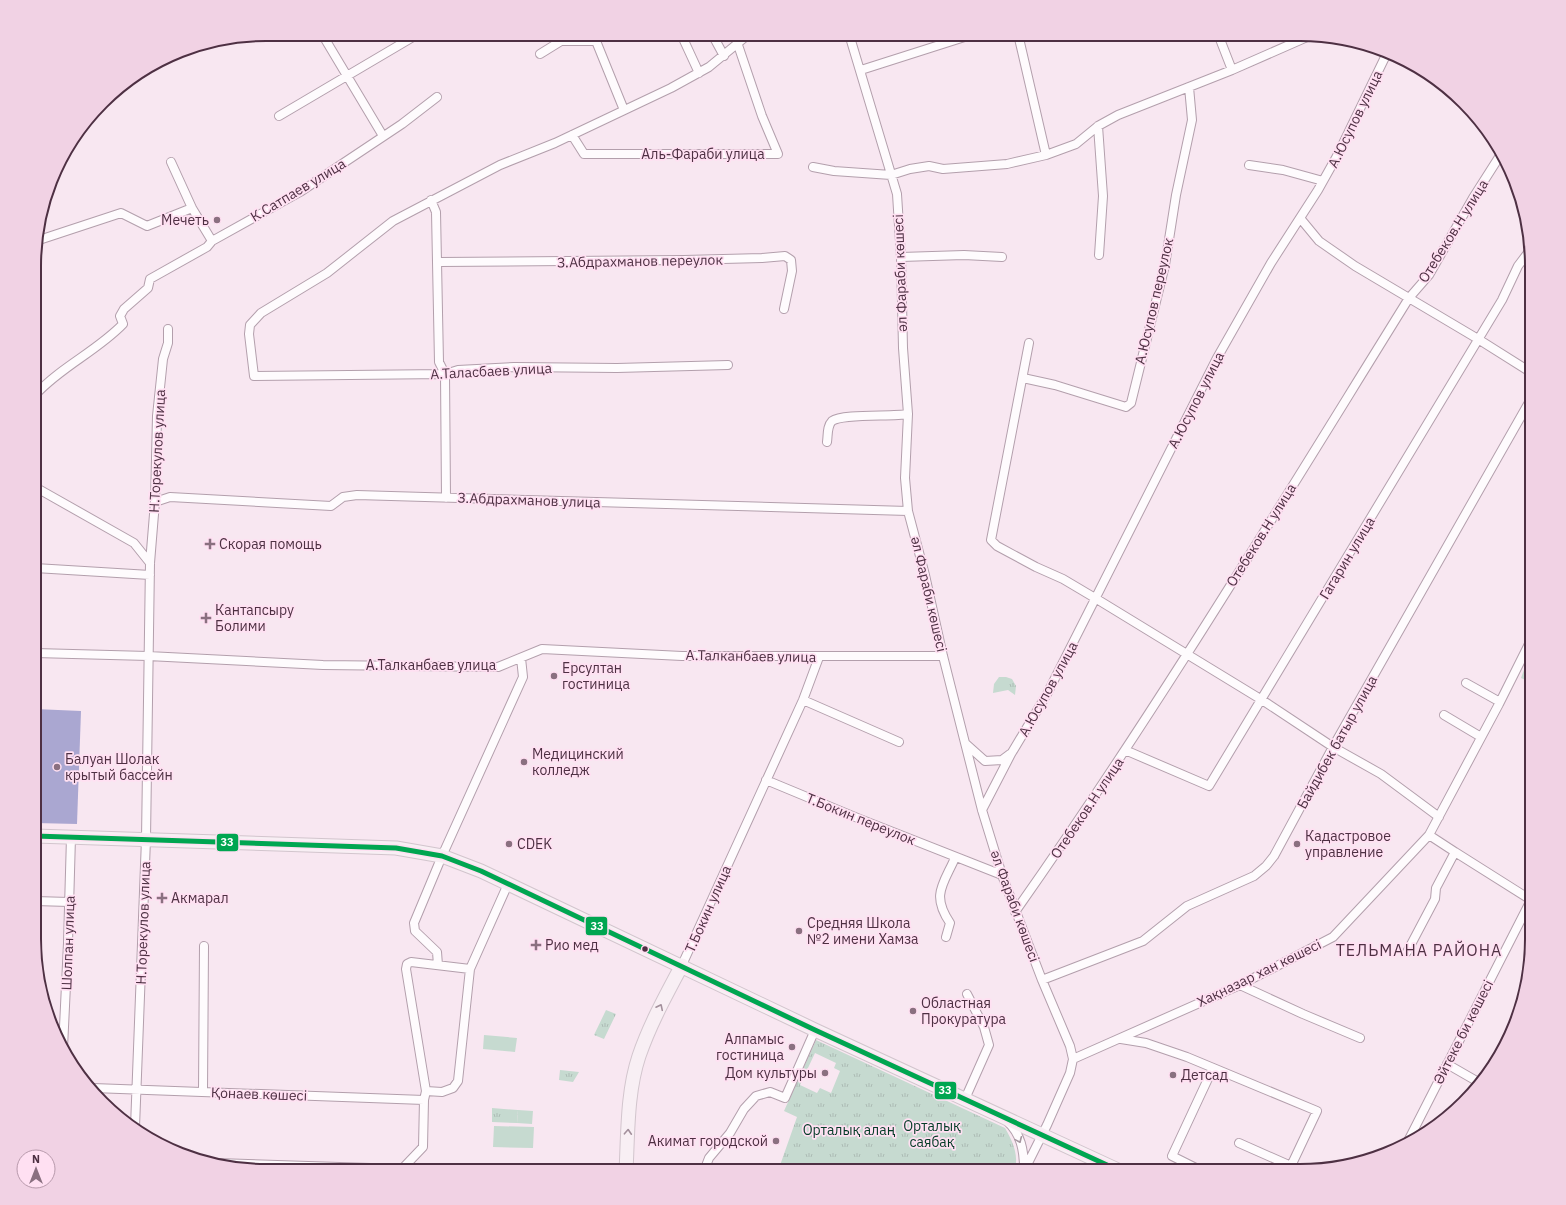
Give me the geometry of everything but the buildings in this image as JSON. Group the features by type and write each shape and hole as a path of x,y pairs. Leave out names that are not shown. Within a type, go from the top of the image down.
{"main road":[{"path":"41,836 396,848 442,856 481,871 815,1030 1105,1164"},
{"name":"Т.Бокин улица","path":"626,1164 630,1103 639,1056 659,1007 682,966"}],"street":[{"path":"326,41 384,136"},
{"path":"279,116 406,41"},
{"path":"540,54 561,41 596,41 624,110"},
{"path":"684,41 699,73"},
{"path":"716,41 724,56"},
{"path":"446,498 445,374 440,362 439,262 436,212 431,200 500,165 572,135 699,73 724,56 742,41"},
{"name":"әл Фараби көшесі","path":"852,41 897,194 901,257 903,348 908,414 905,478 908,511 982,810 1002,875 1042,980 1070,1046 1073,1059"},
{"path":"861,70 952,41"},
{"path":"1020,41 1046,155"},
{"path":"1221,41 1232,70"},
{"path":"813,167 834,172 891,175 910,169 929,166 943,169 1007,164 1046,155 1076,144 1098,126 1118,116 1232,70 1298,41"},
{"name":"Аль-Фараби улица","path":"572,135 584,154 778,154 762,116 738,45"},
{"name":"А.Юсупов улица","path":"982,810 1011,754 1047,694 1217,358 1270,263 1324,181 1385,58"},
{"name":"А.Юсупов переулок","path":"1023,378 1055,385 1126,407 1131,403 1165,265 1176,195 1192,120 1189,87"},
{"name":"К.Сатпаев улица","path":"41,390 70,364 98,346 123,324 120,316 124,309 148,288 150,278 195,254 207,247 212,241 300,192 384,136 437,97"},
{"path":"1098,126 1103,196 1099,254"},
{"name":"Отебеков.Н улица","path":"1016,912 1070,835 1186,655 1409,298 1429,275 1473,198 1498,159"},
{"path":"171,162 192,208 212,241"},
{"path":"1249,165 1283,170 1324,181"},
{"name":"А.Таласбаев улица","path":"431,200 393,221 327,273 261,313 250,325 254,376 445,374 458,370 514,367 616,368 728,364"},
{"path":"43,239 121,214 147,226 192,208"},
{"path":"1300,218 1319,241 1355,266 1478,338 1525,368"},
{"path":"901,257 964,255 1002,257"},
{"name":"З.Абдрахманов переулок","path":"439,262 684,260 785,256 791,260 792,271 784,309"},
{"name":"Гагарин улица","path":"1125,750 1209,786 1502,300 1518,266 1525,257"},
{"name":"Н.Торекулов улица","path":"135,1122 146,839 150,563 155,502 157,416 163,359 168,343 168,329"},
{"path":"1029,343 991,540 997,546 1096,598 1186,655 1262,700 1333,747 1381,774 1438,817"},
{"name":"Байдибек батыр улица","path":"1042,980 1143,941 1187,906 1254,876 1266,866 1274,856 1333,747 1525,409"},
{"path":"827,442 829,426 834,420 846,417 908,414"},
{"path":"41,490 134,543 150,563"},
{"name":"З.Абдрахманов улица","path":"155,502 170,497 331,506 343,497 357,495 908,511"},
{"path":"41,568 150,575"},
{"name":"А.Талканбаев улица","path":"41,653 148,656 324,665 498,667 542,649 682,656 943,656"},
{"name":"Хақназар хан көшесі","path":"1073,1059 1240,985 1333,937 1429,835 1525,652"},
{"name":"Т.Бокин улица","path":"682,966 803,700 819,657"},
{"path":"438,965 437,952 414,929 414,923 442,856 523,677 521,658"},
{"path":"1466,683 1500,702"},
{"path":"803,700 899,742"},
{"path":"1444,715 1481,737"},
{"path":"966,744 985,761 1002,760 1011,754"},
{"name":"Т.Бокин переулок","path":"766,780 955,858"},
{"path":"1429,835 1525,895"},
{"name":"Шолпан улица","path":"63,1038 71,837"},
{"path":"1407,952 1435,899 1436,888 1455,852"},
{"path":"946,937 950,923 941,910 939,892 955,858 1002,875"},
{"path":"426,1090 442,1092 453,1088 458,1081 470,969 508,884"},
{"path":"41,901 69,902"},
{"name":"Әйтеке би көшесі","path":"1411,1135 1525,911"},
{"path":"203,1092 204,946"},
{"path":"407,1164 423,1147 424,1100 426,1090 406,969 407,964 411,962 470,969"},
{"path":"1240,985 1302,1014 1360,1038"},
{"path":"966,1100 989,1045 984,1027 967,994"},
{"path":"707,1164 709,1158 730,1133 744,1109 756,1096 770,1092 785,1098 815,1030"},
{"path":"1121,1039 1160,1048 1317,1111 1292,1164"},
{"path":"1028,1164 1070,1073 1073,1059"},
{"path":"1447,1064 1475,1080"},
{"path":"1188,1164 1172,1156 1213,1068"},
{"name":"Қонаев көшесі","path":"98,1088 424,1100"},
{"path":"1001,1115 1012,1126 1020,1139 1023,1148 1024,1164"},
{"path":"1239,1143 1280,1164"}],"green space":[{"path":"1525,667 1525,680 1521,678"},
{"path":"999,677 1012,679 1016,686 1015,695 1008,690 993,693 994,684"},
{"path":"606,1010 616,1014 604,1039 594,1035"},
{"path":"484,1035 517,1038 515,1052 483,1049"},
{"path":"816,1040 1005,1128 1016,1154 1016,1164 780,1164 797,1117 784,1111","holes":["815,1053 836,1063 834,1068 840,1071 831,1093 820,1088 817,1093 800,1085"]},
{"path":"560,1070 579,1072 573,1082 559,1080"},
{"path":"492,1108 518,1110 517,1123 492,1122"},
{"path":"518,1110 533,1111 532,1124 517,1123"},
{"path":"494,1126 534,1127 533,1148 493,1147"}],"water":[{"name":"Балуан Шолак крытый бассейн","path":"41,709 81,711 77,824 41,823"}],"transit line":[{"name":"33","path":"41,836 396,848 442,856 481,871 815,1030 1105,1164"}],"place":[{"name":"Мечеть","path":"217,220"},
{"name":"Скорая помощь","path":"210,544"},
{"name":"Кантапсыру Болими","path":"206,618"},
{"name":"Ерсултан гостиница","path":"554,676"},
{"name":"Медицинский колледж","path":"524,762"},
{"name":"Балуан Шолак крытый бассейн","path":"57,767"},
{"name":"CDEK","path":"509,844"},
{"name":"Кадастровое управление","path":"1297,844"},
{"name":"Акмарал","path":"162,898"},
{"name":"Средняя Школа №2 имени Хамза","path":"799,931"},
{"name":"Рио мед","path":"536,945"},
{"name":"Областная Прокуратура","path":"913,1011"},
{"name":"Алпамыс гостиница","path":"792,1047"},
{"name":"Дом культуры","path":"825,1073"},
{"name":"Детсад","path":"1173,1075"},
{"name":"Акимат городской","path":"776,1141"}],"district":[{"name":"ТЕЛЬМАНА РАЙОНА","path":"1419,950"}],"park label":[{"name":"Орталық алаң","path":"849,1130"},
{"name":"Орталық саябақ","path":"932,1134"}]}
